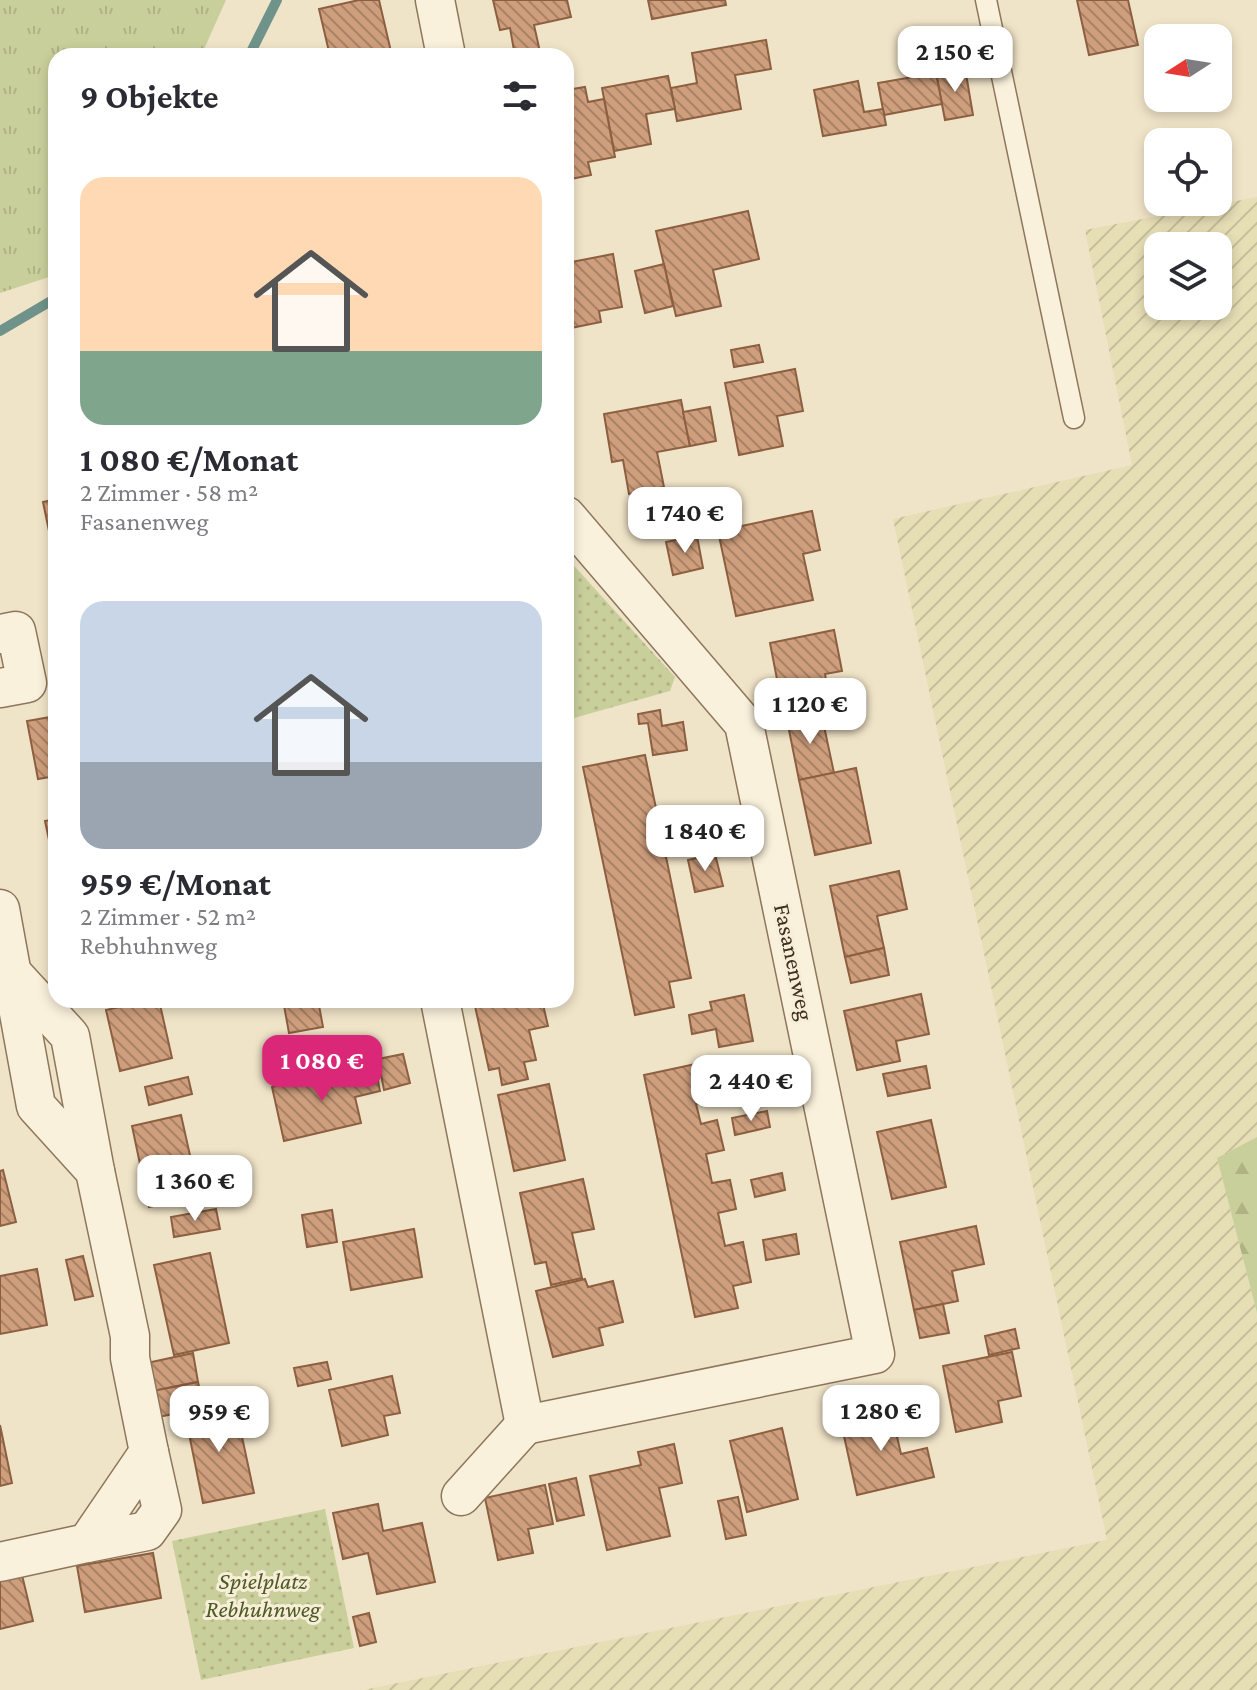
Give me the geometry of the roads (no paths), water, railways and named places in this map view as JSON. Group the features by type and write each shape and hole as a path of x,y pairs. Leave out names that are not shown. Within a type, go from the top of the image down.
{"street":[{"path":"435,0 444,48"},
{"name":"Fasanenweg","path":"525,1425 875,1354 744,724 574,525"},
{"path":"0,634 16,631 27,683 0,688"},
{"path":"0,909 36,1106 95,1171 130,1336 130,1358 149,1452 87,1543 0,1562"},
{"path":"442,1008 525,1425 461,1496"}],"lane":[{"path":"986,0 1074,418"}],"waterway":[{"path":"253,48 277,0"},
{"path":"0,331 48,303"}],"park label":[{"name":"Spielplatz Rebhuhnweg","path":"263,1595"}]}
